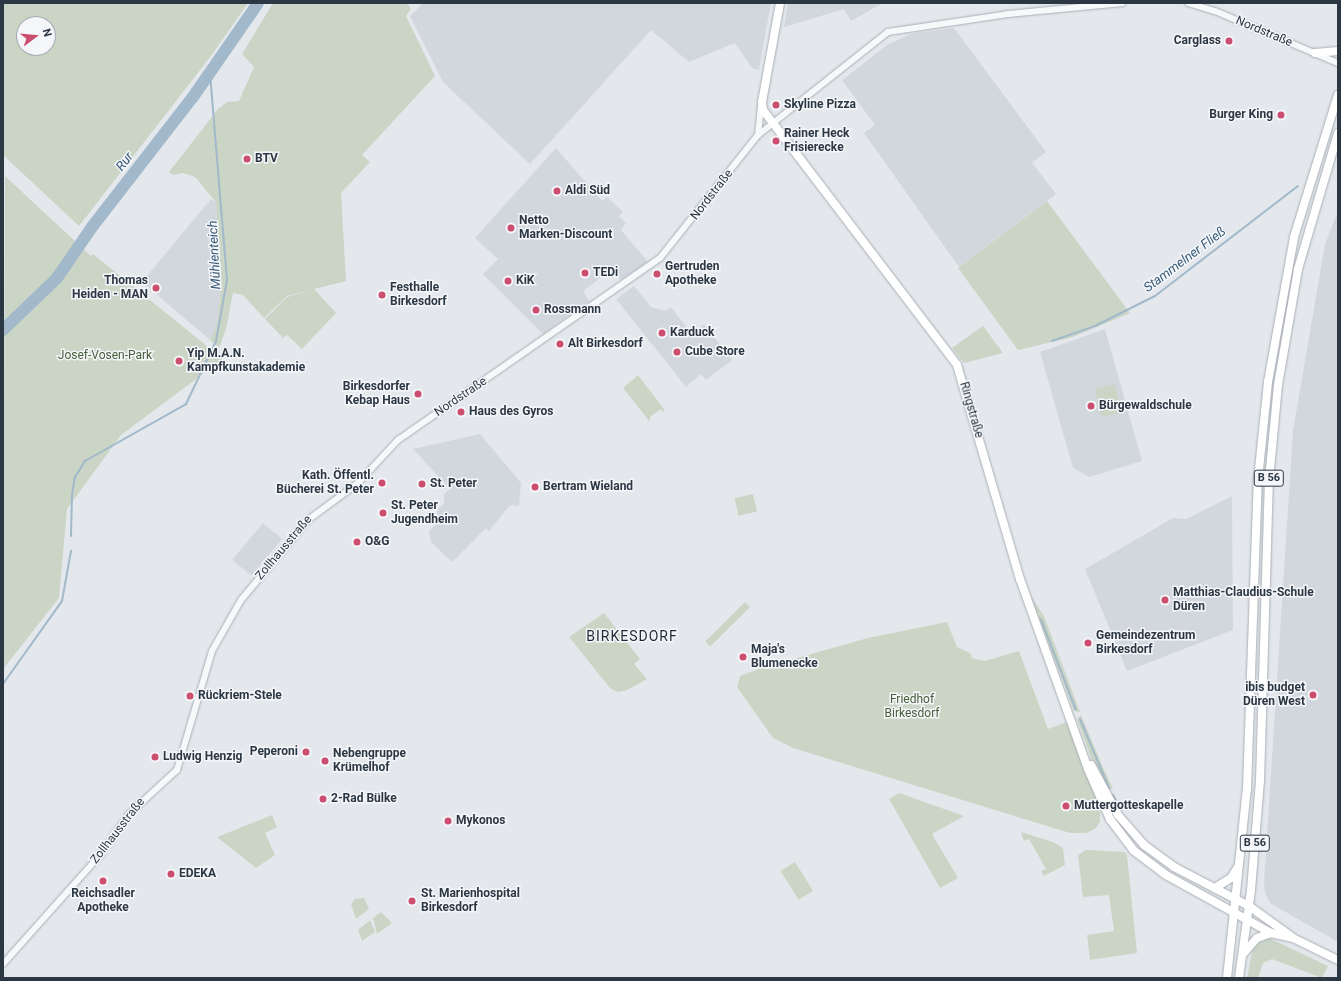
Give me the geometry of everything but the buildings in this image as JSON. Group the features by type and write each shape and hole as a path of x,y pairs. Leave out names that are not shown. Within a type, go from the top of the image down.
{"main road":[{"path":"762,102 780,3"},
{"path":"1315,54 1338,51"},
{"name":"B 56","path":"1227,978 1236,912 1251,731 1258,480 1268,382 1294,237 1338,95"},
{"name":"Ringstraße","path":"762,102 772,123 958,365 1020,579 1081,744 1098,795 1117,829 1133,850 1153,866 1271,933 1294,938"},
{"name":"B 56","path":"1239,978 1249,906 1260,781 1269,480 1278,385 1298,269 1338,133"},
{"name":"Ringstraße","path":"1081,744 1106,794 1127,828 1163,860 1249,906 1294,938"},
{"path":"1215,888 1232,878 1240,863"},
{"path":"1242,954 1257,938 1271,933"},
{"path":"1294,938 1338,960"}],"street":[{"name":"Nordstraße","path":"342,494 361,480 407,433 660,258 758,135 888,32 1008,14 1122,3"},
{"name":"Nordstraße","path":"1188,3 1215,11 1338,63"},
{"path":"758,135 762,102"},
{"name":"Zollhausstraße","path":"3,964 101,854 129,814 177,770 212,651 224,627 248,591 308,520 342,494"}],"shaded area":[{"path":"423,3 771,3 759,70 752,68 735,43 689,62 651,30 530,164 443,82 410,16"},
{"path":"788,3 883,3 851,21 844,9 784,27"},
{"path":"954,28 1046,152 1032,163 1056,194 959,267 864,133 875,125 842,80 887,45 911,34"},
{"path":"556,148 602,201 607,197 623,212 619,216 626,223 621,230 648,262 620,280 612,269 583,291 589,301 543,334 483,274 498,259 475,238"},
{"path":"211,199 216,202 221,285 217,324 210,340 142,282"},
{"path":"1338,211 1338,942 1270,903 1265,893 1264,882 1293,431 1325,244"},
{"path":"634,286 651,307 665,311 671,307 691,333 704,324 732,360 706,380 701,374 686,387 616,299"},
{"name":"Bürgewaldschule","path":"1105,329 1142,461 1089,477 1073,468 1040,352"},
{"path":"480,434 521,483 519,506 510,505 489,531 486,528 452,562 431,542 429,531 438,522 437,510 444,504 444,494 450,489 413,449"},
{"name":"Matthias-Claudius-Schule Düren","path":"1232,496 1233,630 1127,671 1085,569 1173,518 1186,519"},
{"path":"263,523 282,539 251,576 232,560"}],"green space":[{"path":"3,3 248,3 211,56 79,226 3,155"},
{"path":"273,3 407,3 411,9 406,16 435,76 362,155 370,162 341,193 346,281 314,289 336,313 302,349 287,335 283,338 265,319 287,297 313,290 287,296 264,318 243,295 233,293 226,329 219,348 210,340 217,324 221,285 216,202 195,177 183,173 173,175 169,172 218,109 227,102 239,101 254,67 242,54"},
{"name":"Josef-Vosen-Park","path":"5,176 91,256 93,254 223,359 121,435 67,509 59,598 3,669"},
{"path":"1047,201 1130,313 1073,337 1018,350 958,268"},
{"path":"983,326 1003,353 964,363 952,348"},
{"path":"638,375 664,409 663,413 661,409 650,417 650,422 623,388"},
{"path":"1115,384 1122,412 1102,417 1095,389"},
{"path":"753,494 757,512 739,516 734,498"},
{"path":"1030,595 1044,616 1080,712 1074,711 1038,616 1040,613 1037,614"},
{"path":"745,602 750,607 710,647 705,642"},
{"path":"604,613 640,659 634,664 647,679 627,690 618,692 610,688 569,637"},
{"name":"Friedhof Birkesdorf","path":"947,622 957,647 970,653 972,658 985,661 1019,651 1048,729 1070,721 1100,810 1100,822 1095,829 1086,833 1070,833 793,748 773,738 737,687 740,676 761,668 868,638"},
{"path":"1081,715 1113,789 1106,789 1093,763 1077,719"},
{"path":"899,793 964,816 932,834 958,878 940,888 889,799"},
{"path":"272,815 277,827 265,833 275,855 256,868 217,837"},
{"path":"1021,832 1053,842 1063,848 1065,865 1044,876 1041,871 1046,869 1029,839 1024,841"},
{"path":"1086,850 1125,852 1127,855 1137,953 1090,960 1087,935 1114,931 1109,895 1083,897 1078,855"},
{"path":"795,862 813,891 799,900 781,871"},
{"path":"364,898 369,909 356,919 351,904 355,899"},
{"path":"381,912 392,923 377,934 373,918"},
{"path":"370,920 375,932 362,941 358,930"},
{"path":"1269,938 1328,966 1322,978 1272,959 1263,963 1258,978 1247,978 1253,946"}],"waterway":[{"name":"Rur","path":"3,330 57,278 92,227 193,97 258,3"},
{"name":"Mühlenteich","path":"71,536 72,495 75,477 85,461 186,404 216,341 227,280 210,72"},
{"name":"Stammelner Fließ","path":"1052,341 1095,326 1155,296 1298,186"},
{"name":"Mühlenteich","path":"3,684 62,601 71,551"},
{"path":"1041,619 1076,710"},
{"path":"1080,719 1109,788"},
{"path":"1113,795 1118,804"}],"place":[{"name":"Carglass","path":"1229,41"},
{"name":"Skyline Pizza","path":"776,105"},
{"name":"Burger King","path":"1281,115"},
{"name":"Rainer Heck Frisierecke","path":"776,141"},
{"name":"BTV","path":"247,159"},
{"name":"Aldi Süd","path":"557,191"},
{"name":"Netto Marken-Discount","path":"511,228"},
{"name":"TEDi","path":"585,273"},
{"name":"Gertruden Apotheke","path":"657,274"},
{"name":"KiK","path":"508,281"},
{"name":"Thomas Heiden - MAN","path":"156,288"},
{"name":"Festhalle Birkesdorf","path":"382,295"},
{"name":"Rossmann","path":"536,310"},
{"name":"Karduck","path":"662,333"},
{"name":"Alt Birkesdorf","path":"560,344"},
{"name":"Cube Store","path":"677,352"},
{"name":"Yip M.A.N. Kampfkunstakademie","path":"179,361"},
{"name":"Birkesdorfer Kebap Haus","path":"418,394"},
{"name":"Bürgewaldschule","path":"1091,406"},
{"name":"Haus des Gyros","path":"461,412"},
{"name":"Kath. Öffentl. Bücherei St. Peter","path":"382,483"},
{"name":"St. Peter","path":"422,484"},
{"name":"Bertram Wieland","path":"535,487"},
{"name":"St. Peter Jugendheim","path":"383,513"},
{"name":"O&G","path":"357,542"},
{"name":"Matthias-Claudius-Schule Düren","path":"1165,600"},
{"name":"Gemeindezentrum Birkesdorf","path":"1088,643"},
{"name":"Maja's Blumenecke","path":"743,657"},
{"name":"ibis budget Düren West","path":"1313,695"},
{"name":"Rückriem-Stele","path":"190,696"},
{"name":"Peperoni","path":"306,752"},
{"name":"Ludwig Henzig","path":"155,757"},
{"name":"Nebengruppe Krümelhof","path":"325,761"},
{"name":"2-Rad Bülke","path":"323,799"},
{"name":"Muttergotteskapelle","path":"1066,806"},
{"name":"Mykonos","path":"448,821"},
{"name":"EDEKA","path":"171,874"},
{"name":"Reichsadler Apotheke","path":"103,881"},
{"name":"St. Marienhospital Birkesdorf","path":"412,901"}],"district":[{"name":"BIRKESDORF","path":"632,636"}]}
